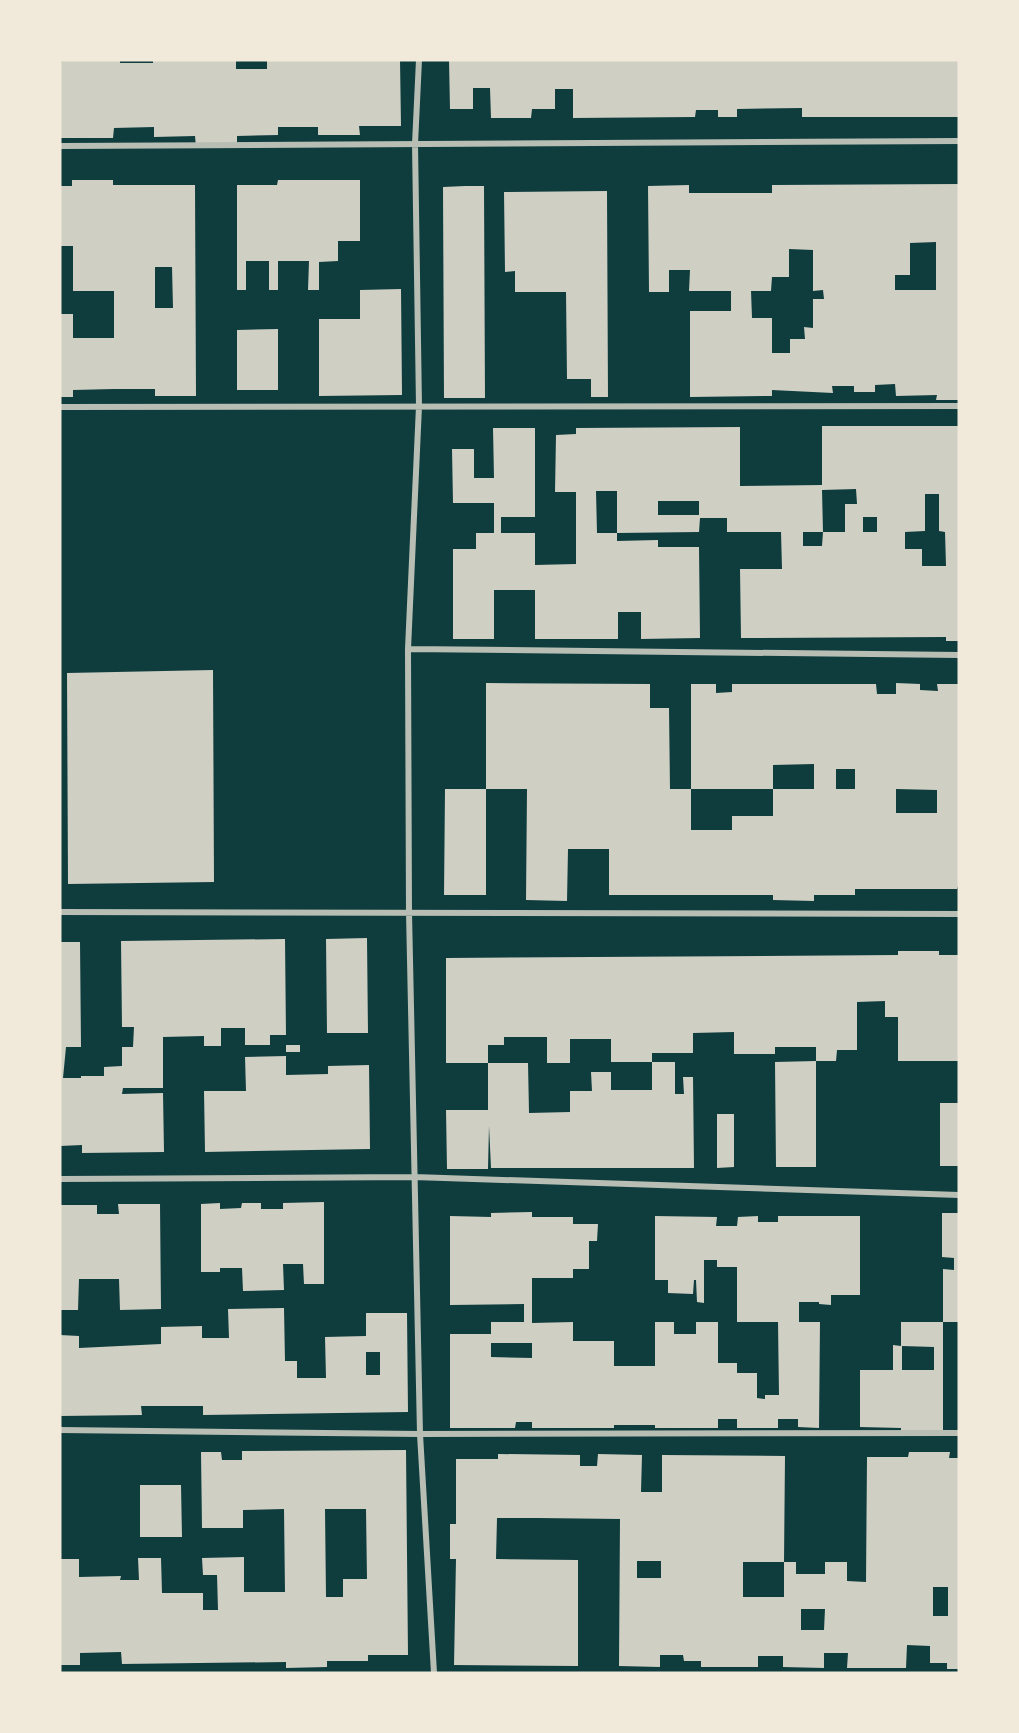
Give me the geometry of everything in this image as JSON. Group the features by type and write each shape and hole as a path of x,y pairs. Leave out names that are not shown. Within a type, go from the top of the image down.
{"street":[{"path":"419,60 415,144 419,406 408,649 409,912 420,1434 434,1673"},
{"path":"60,146 959,141"},
{"path":"60,407 959,406"},
{"path":"408,649 959,655"},
{"path":"60,912 959,914"},
{"path":"60,1179 414,1177 959,1195"},
{"path":"60,1430 420,1434 959,1433"}],"building":[{"path":"60,60 120,60 120,63 153,63 153,60 236,60 236,69 267,69 267,60 400,60 401,126 359,126 360,135 318,135 318,127 278,127 278,135 237,136 237,146 196,147 195,136 154,137 154,127 114,128 113,138 60,138"},
{"path":"449,60 959,60 959,117 802,117 802,108 737,109 737,117 718,117 718,110 696,110 695,117 573,118 573,89 555,89 555,109 532,109 531,118 491,118 490,88 473,88 473,109 450,109"},
{"path":"72,180 113,180 113,185 195,185 196,396 155,396 155,389 114,389 73,390 73,397 60,397 60,314 73,314 73,338 114,338 114,291 73,291 73,246 60,246 60,186 72,186","holes":["155,267 172,267 173,308 155,308"]},
{"path":"278,180 360,180 360,241 338,241 338,261 319,262 319,290 308,290 309,261 278,261 278,290 269,290 269,261 246,261 246,290 237,290 237,185 277,185"},
{"path":"959,184 959,400 936,400 937,395 896,396 895,384 875,385 875,392 854,392 854,386 832,386 833,393 772,390 772,396 690,397 690,311 731,311 731,291 689,291 690,270 669,270 669,292 649,292 648,186 689,185 689,193 772,193 772,185","holes":["936,242 936,290 895,290 895,275 910,275 910,243","789,249 813,250 813,291 823,290 824,299 813,299 813,328 804,327 805,339 790,339 790,353 772,353 772,318 752,318 751,291 771,291 772,277 789,277"]},
{"path":"484,186 485,398 444,398 443,187"},
{"path":"607,191 608,397 591,397 591,379 567,379 566,292 515,292 515,271 505,272 504,192"},
{"path":"401,289 402,395 319,396 319,319 360,319 360,290"},
{"path":"278,329 278,390 237,390 237,330"},
{"path":"822,426 959,426 959,641 946,641 946,637 741,638 740,569 782,569 781,532 727,532 727,518 700,518 699,532 617,533 617,541 658,540 658,547 699,547 700,638 641,639 641,612 618,612 618,639 535,639 535,590 494,590 494,639 453,639 453,549 476,549 476,533 494,533 494,503 453,503 452,449 474,449 474,478 494,478 493,428 535,428 535,517 501,517 501,533 535,533 535,565 576,564 576,492 555,492 556,435 576,434 576,428 740,427 740,486 822,485","holes":["856,489 857,504 845,504 845,532 823,532 822,490","596,491 617,491 617,533 597,533","925,494 939,494 939,531 945,532 946,566 922,566 922,549 905,549 905,532 925,531","658,501 699,501 699,515 658,515","863,517 877,517 877,532 863,532","803,532 823,532 822,546 803,546"]},
{"path":"213,670 214,882 68,884 67,673"},
{"path":"486,683 650,684 650,708 669,708 670,789 691,789 691,684 716,684 716,693 732,692 732,684 876,684 877,694 896,694 896,683 920,684 920,690 938,691 937,684 959,684 959,883 957,889 855,889 855,895 814,895 814,901 773,900 773,895 609,895 609,849 568,849 567,901 526,900 527,789 486,789","holes":["814,764 814,789 773,789 773,765","836,769 855,769 855,789 836,789","691,789 773,789 773,816 732,816 732,830 691,830","896,789 937,790 937,813 896,813"]},
{"path":"445,789 486,789 486,895 444,895"},
{"path":"367,938 368,1033 327,1033 326,939"},
{"path":"285,939 286,1035 270,1035 270,1045 245,1045 245,1028 221,1028 221,1046 204,1046 204,1036 163,1037 163,1088 123,1088 122,1094 163,1093 164,1152 82,1153 82,1145 60,1146 60,942 80,942 81,1047 66,1047 63,1078 81,1078 81,1076 104,1076 104,1067 122,1066 122,1047 133,1047 134,1027 122,1027 121,941"},
{"path":"898,951 939,951 939,955 959,955 959,1061 898,1061 898,1017 885,1017 885,1001 857,1002 857,1050 837,1050 836,1061 816,1061 816,1047 775,1047 775,1054 734,1054 734,1032 693,1033 693,1053 652,1053 652,1062 611,1062 611,1039 570,1039 570,1063 547,1063 547,1037 504,1037 504,1045 488,1045 488,1063 446,1063 446,958 898,955"},
{"path":"286,1045 300,1045 300,1052 286,1052"},
{"path":"286,1056 286,1075 328,1074 328,1066 369,1065 370,1149 205,1152 204,1091 246,1091 245,1057"},
{"path":"816,1061 816,1167 776,1167 775,1062"},
{"path":"652,1062 675,1062 675,1094 684,1094 683,1077 693,1077 694,1168 491,1168 489,1126 488,1169 447,1169 446,1110 488,1110 488,1063 528,1063 529,1113 570,1112 570,1091 592,1091 591,1072 611,1072 611,1090 652,1090"},
{"path":"940,1103 959,1103 959,1166 940,1166"},
{"path":"717,1114 734,1114 734,1167 717,1168"},
{"path":"324,1202 324,1284 304,1284 303,1264 283,1264 284,1290 243,1291 242,1268 220,1268 220,1272 201,1272 201,1204 220,1203 220,1209 241,1208 242,1203 261,1203 261,1209 283,1209 283,1203"},
{"path":"118,1204 160,1204 161,1309 120,1310 119,1279 79,1279 78,1310 60,1310 60,1205 97,1205 97,1214 119,1214"},
{"path":"532,1212 532,1217 573,1217 573,1224 598,1224 597,1241 589,1241 589,1269 573,1269 573,1278 532,1278 532,1323 573,1322 573,1341 614,1341 614,1366 655,1366 655,1322 674,1322 674,1334 696,1334 696,1322 718,1322 718,1363 737,1363 737,1373 757,1373 757,1398 765,1399 765,1395 779,1395 778,1322 737,1322 737,1267 717,1267 717,1260 704,1260 704,1303 697,1302 696,1280 694,1280 693,1294 668,1293 668,1280 655,1280 655,1216 717,1217 716,1226 737,1226 738,1217 758,1216 758,1222 778,1222 778,1216 860,1216 860,1295 831,1295 831,1305 819,1304 819,1302 799,1302 799,1322 820,1322 819,1428 798,1427 798,1419 778,1419 778,1428 737,1428 737,1419 718,1419 718,1428 655,1428 655,1425 614,1425 614,1428 532,1428 532,1422 516,1422 515,1428 450,1428 450,1334 491,1334 491,1322 524,1322 524,1304 450,1305 450,1216 491,1217 491,1213","holes":["491,1343 532,1343 532,1358 491,1357"]},
{"path":"942,1213 959,1213 959,1322 943,1322 943,1269 954,1270 954,1258 942,1257"},
{"path":"284,1308 285,1361 297,1361 297,1378 326,1378 325,1337 366,1336 366,1313 407,1313 408,1412 203,1415 203,1406 141,1406 142,1415 60,1416 60,1335 79,1336 79,1348 161,1344 161,1327 202,1326 202,1338 229,1338 228,1309","holes":["366,1352 380,1352 380,1375 366,1375"]},
{"path":"901,1322 943,1322 943,1432 901,1432 901,1428 860,1427 860,1370 893,1370 893,1345 901,1346","holes":["902,1346 934,1347 934,1370 902,1370"]},
{"path":"406,1450 408,1655 368,1655 368,1661 327,1661 327,1667 286,1668 286,1662 122,1664 121,1652 80,1653 80,1665 61,1665 60,1559 79,1559 79,1577 121,1576 120,1580 139,1580 138,1558 161,1558 162,1593 203,1593 203,1610 218,1610 217,1575 203,1575 202,1558 244,1557 244,1592 285,1592 284,1509 243,1510 243,1528 202,1528 201,1452 221,1452 222,1460 242,1460 242,1451","holes":["325,1509 366,1509 367,1579 343,1579 343,1597 326,1597"]},
{"path":"909,1452 950,1452 949,1458 959,1458 959,1669 947,1669 947,1663 930,1663 930,1646 907,1645 906,1668 847,1668 848,1653 824,1653 824,1668 783,1667 783,1656 758,1656 758,1667 701,1667 701,1661 684,1661 683,1655 660,1655 660,1667 619,1666 620,1519 538,1518 497,1518 496,1559 578,1560 578,1666 454,1665 456,1559 450,1559 450,1524 456,1524 456,1459 498,1459 498,1454 580,1455 580,1466 597,1466 598,1454 642,1455 641,1492 662,1492 662,1455 785,1456 784,1562 796,1562 796,1574 825,1574 825,1562 847,1562 847,1581 866,1582 867,1457 908,1457","holes":["637,1561 661,1561 661,1578 637,1578","743,1562 784,1562 784,1597 743,1597","933,1587 948,1587 948,1616 933,1616","801,1609 825,1609 824,1630 801,1630"]},
{"path":"140,1485 181,1485 182,1537 140,1537"}]}
